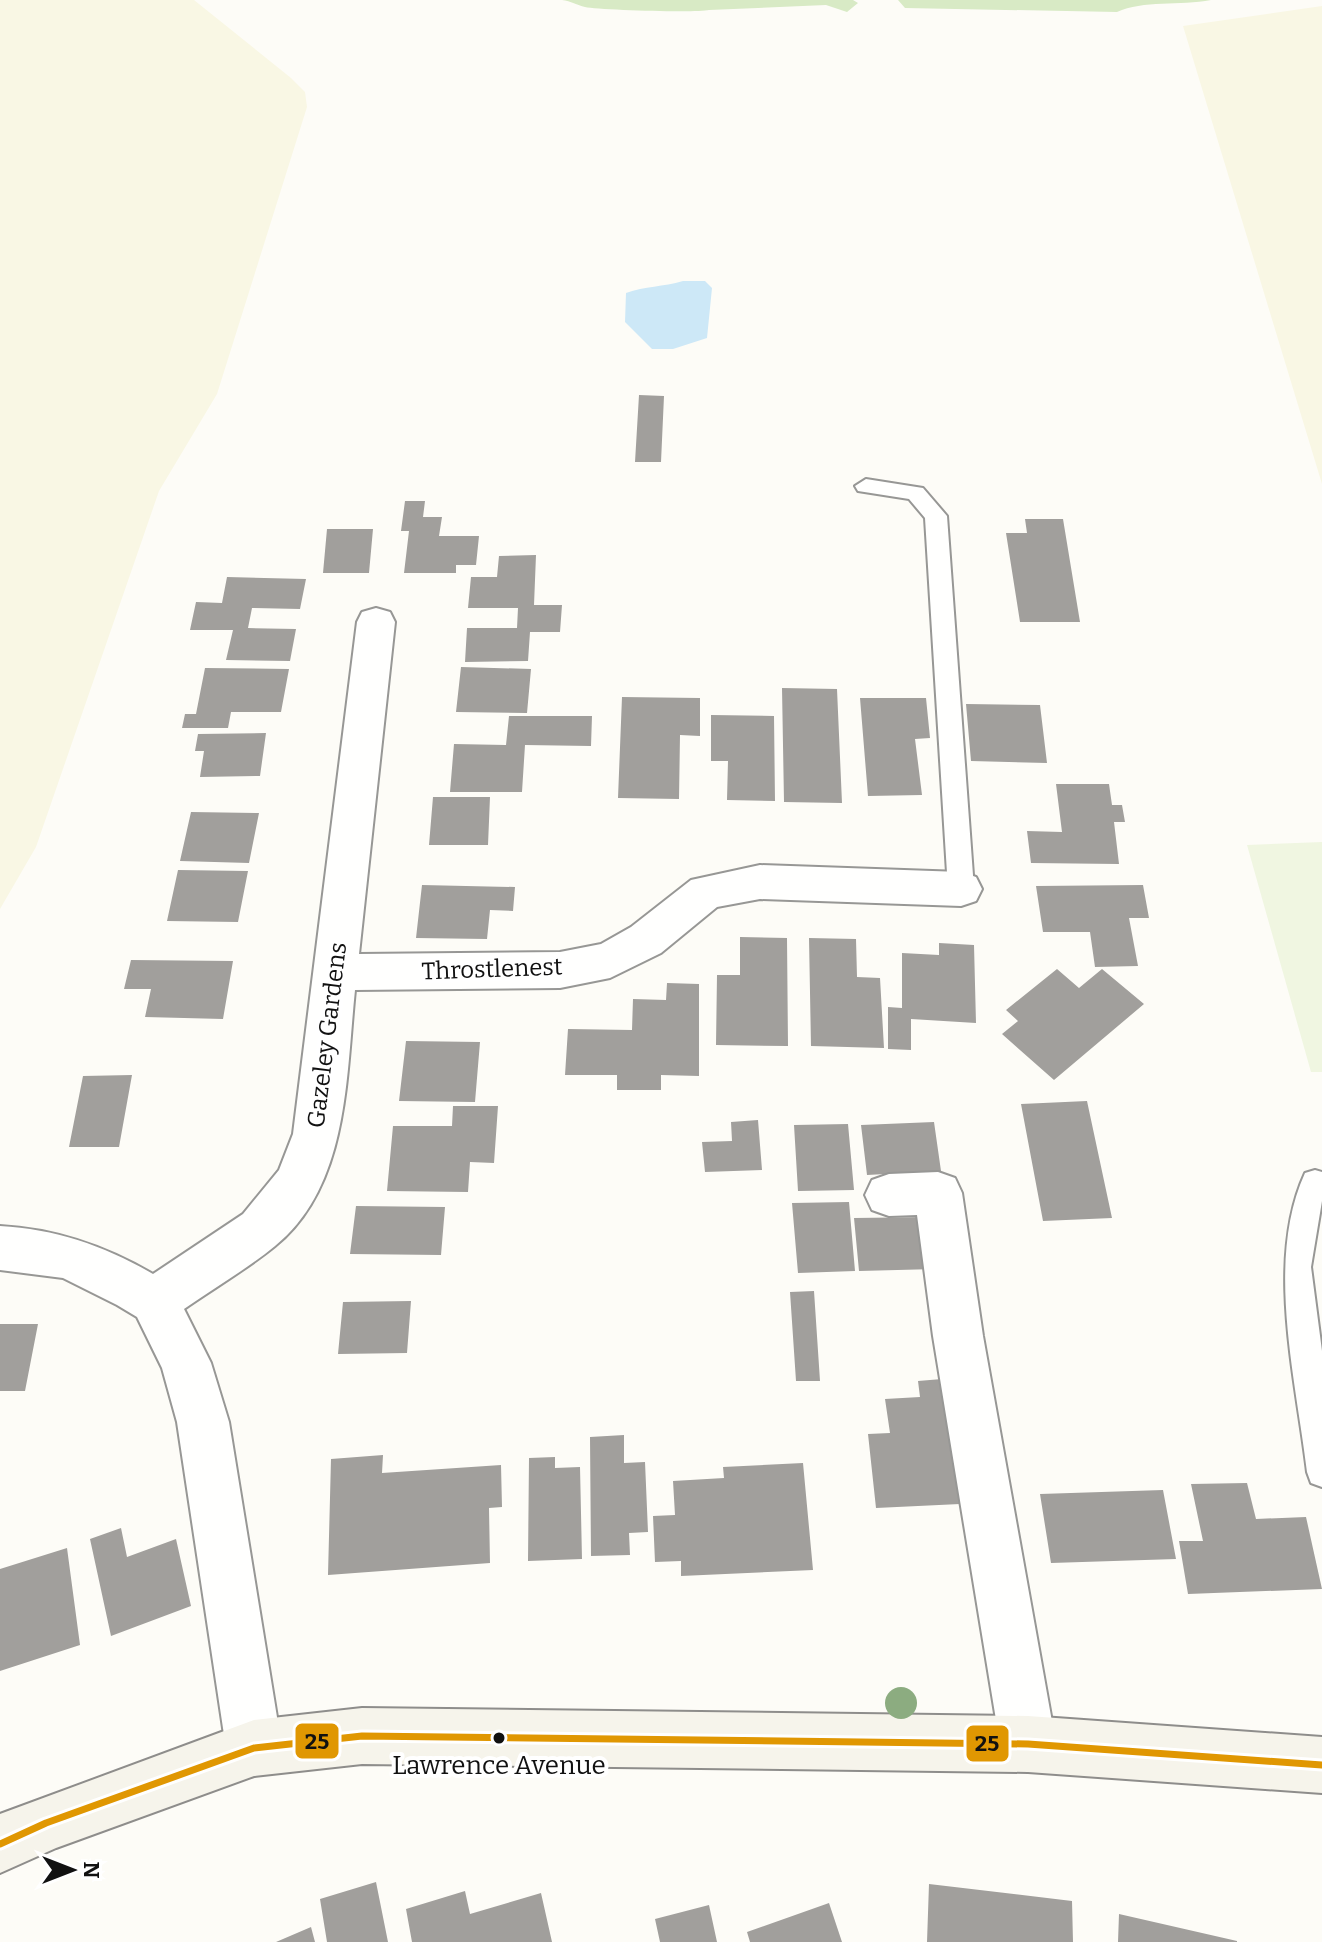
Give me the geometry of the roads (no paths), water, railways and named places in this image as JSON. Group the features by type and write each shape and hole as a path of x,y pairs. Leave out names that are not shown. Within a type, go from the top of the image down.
{"main road":[{"path":"0,1844 46,1823 254,1748 362,1736 1028,1744 1322,1765"}],"street":[{"name":"Gazeley Gardens","path":"154,1301 260,1229 298,1182 316,1134 376,622"},
{"name":"Throstlenest","path":"335,972 560,970 610,960 646,940 674,914 706,892 760,882 961,889"},
{"path":"889,1195 938,1193 958,1336 1028,1744"},
{"path":"0,1248 43,1249 104,1270 154,1301 186,1363 203,1422 254,1748"}],"lane":[{"path":"866,486 915,493 936,516 961,889"},
{"path":"1315,1182 1303,1215 1297,1267 1322,1472"}],"water":[{"path":"683,281 705,281 712,288 707,338 673,349 652,349 625,322 626,293"}],"place":[{"name":"Lawrence Avenue","path":"499,1738"}]}
